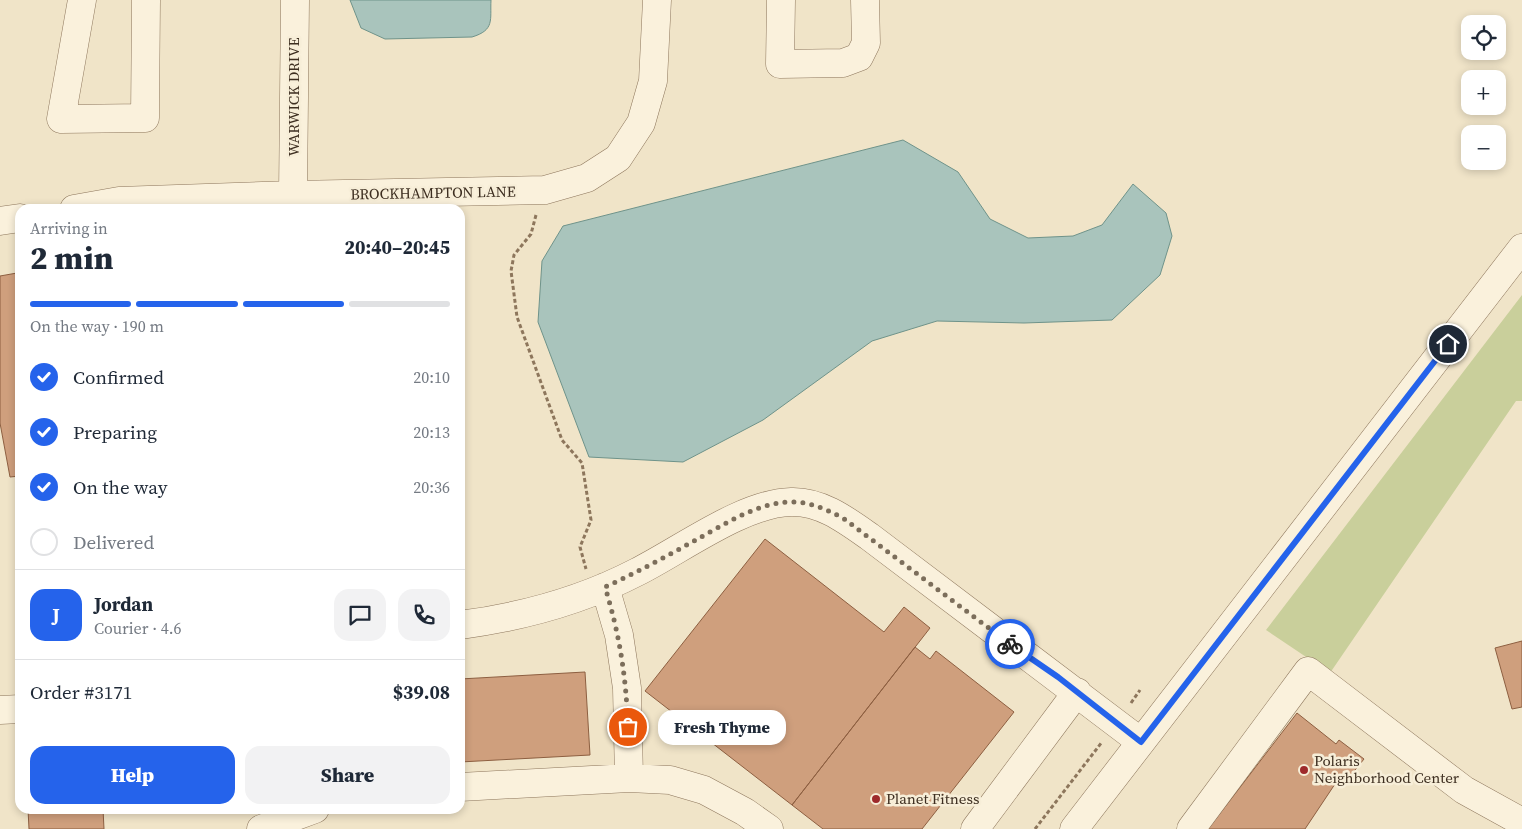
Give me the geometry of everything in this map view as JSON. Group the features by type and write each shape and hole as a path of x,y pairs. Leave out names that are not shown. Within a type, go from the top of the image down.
{"street":[{"path":"82,0 61,119 145,118 146,0"},
{"name":"WARWICK DRIVE","path":"293,195 295,0"},
{"name":"BROCKHAMPTON LANE","path":"102,204 119,201 293,195 459,201 531,190 545,190 587,178 618,158 641,123 653,81 657,0"},
{"path":"781,0 780,64 843,63 859,57 866,43 865,0"},
{"path":"0,222 15,219"},
{"path":"1074,829 1522,248"},
{"path":"465,624 511,616 598,590 637,572 736,518 769,504 793,502 818,506 843,518 870,537 973,617 1141,742"},
{"path":"598,590 619,634 627,688 629,778"},
{"path":"1191,829 1308,671 1464,790 1522,822"},
{"path":"974,829 1076,692"},
{"path":"0,710 15,709"},
{"path":"465,787 629,778 670,780 704,790 745,812 769,829"},
{"path":"260,829 301,814"}],"path":[{"path":"531,190 537,214 531,234 514,255 510,271 516,308 562,440 582,462 591,520 580,547 598,590"},
{"path":"1035,829 1140,690"}],"green space":[{"path":"1522,295 1522,401 1516,401 1330,673 1266,630"}],"water":[{"path":"350,0 491,0 491,19 485,31 472,37 385,39 361,28"},
{"path":"903,140 958,172 990,219 1028,238 1073,236 1102,225 1133,184 1166,213 1172,236 1160,275 1112,320 1024,323 937,321 872,341 763,420 683,462 589,457 538,322 542,261 563,226"}],"building":[{"path":"15,273 15,476 10,477 0,423 0,276"},
{"path":"765,539 884,632 904,607 930,628 792,805 645,691"},
{"path":"1522,641 1522,707 1512,709 1495,648"},
{"path":"915,647 930,659 936,651 1014,712 922,829 823,829 792,805"},
{"path":"585,672 590,755 465,762 465,679"},
{"name":"Polaris Neighborhood Center","path":"1297,713 1336,744 1339,740 1364,759 1343,785 1337,781 1305,829 1208,829"},
{"path":"28,814 103,814 104,829 29,829"}],"way so far":[{"path":"628,727 627,688 619,634 605,587 637,572 736,518 769,504 793,502 818,506 843,518 1010,644"}],"place":[{"name":"Fresh Thyme","path":"628,727"},
{"name":"Polaris Neighborhood Center","path":"1304,770"},
{"name":"Planet Fitness","path":"876,799"}],"route":[{"path":"1010,644 1058,677 1141,742 1448,344"}]}
